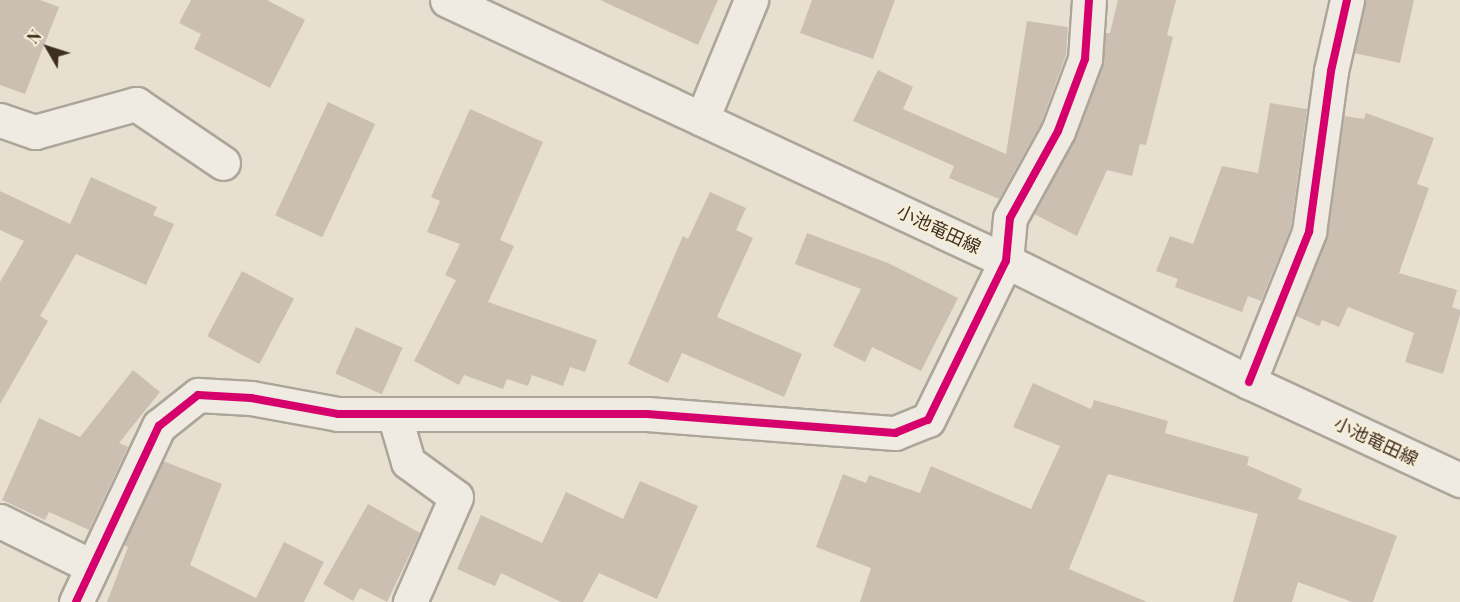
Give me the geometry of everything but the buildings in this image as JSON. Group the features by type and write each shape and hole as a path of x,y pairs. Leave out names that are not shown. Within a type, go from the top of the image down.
{"street":[{"name":"小池竜田線","path":"447,0 1006,261 1249,382 1460,480"},
{"path":"702,119 751,0"},
{"path":"76,602 159,426 198,395 251,398 338,414 647,414 895,433 928,420 1006,261 1010,218 1058,131 1085,59 1089,0"},
{"path":"1249,382 1309,232 1331,71 1347,0"},
{"path":"0,120 35,132 135,104 223,163"},
{"path":"394,414 408,462 456,497 416,600"},
{"path":"0,522 91,567"}],"cycle path":[{"path":"76,602 159,426 198,395 251,398 338,414 647,414 895,433 928,420 1006,261 1010,218 1058,131 1085,59 1089,0"},
{"path":"1249,382 1309,232 1331,71 1347,0"}]}
